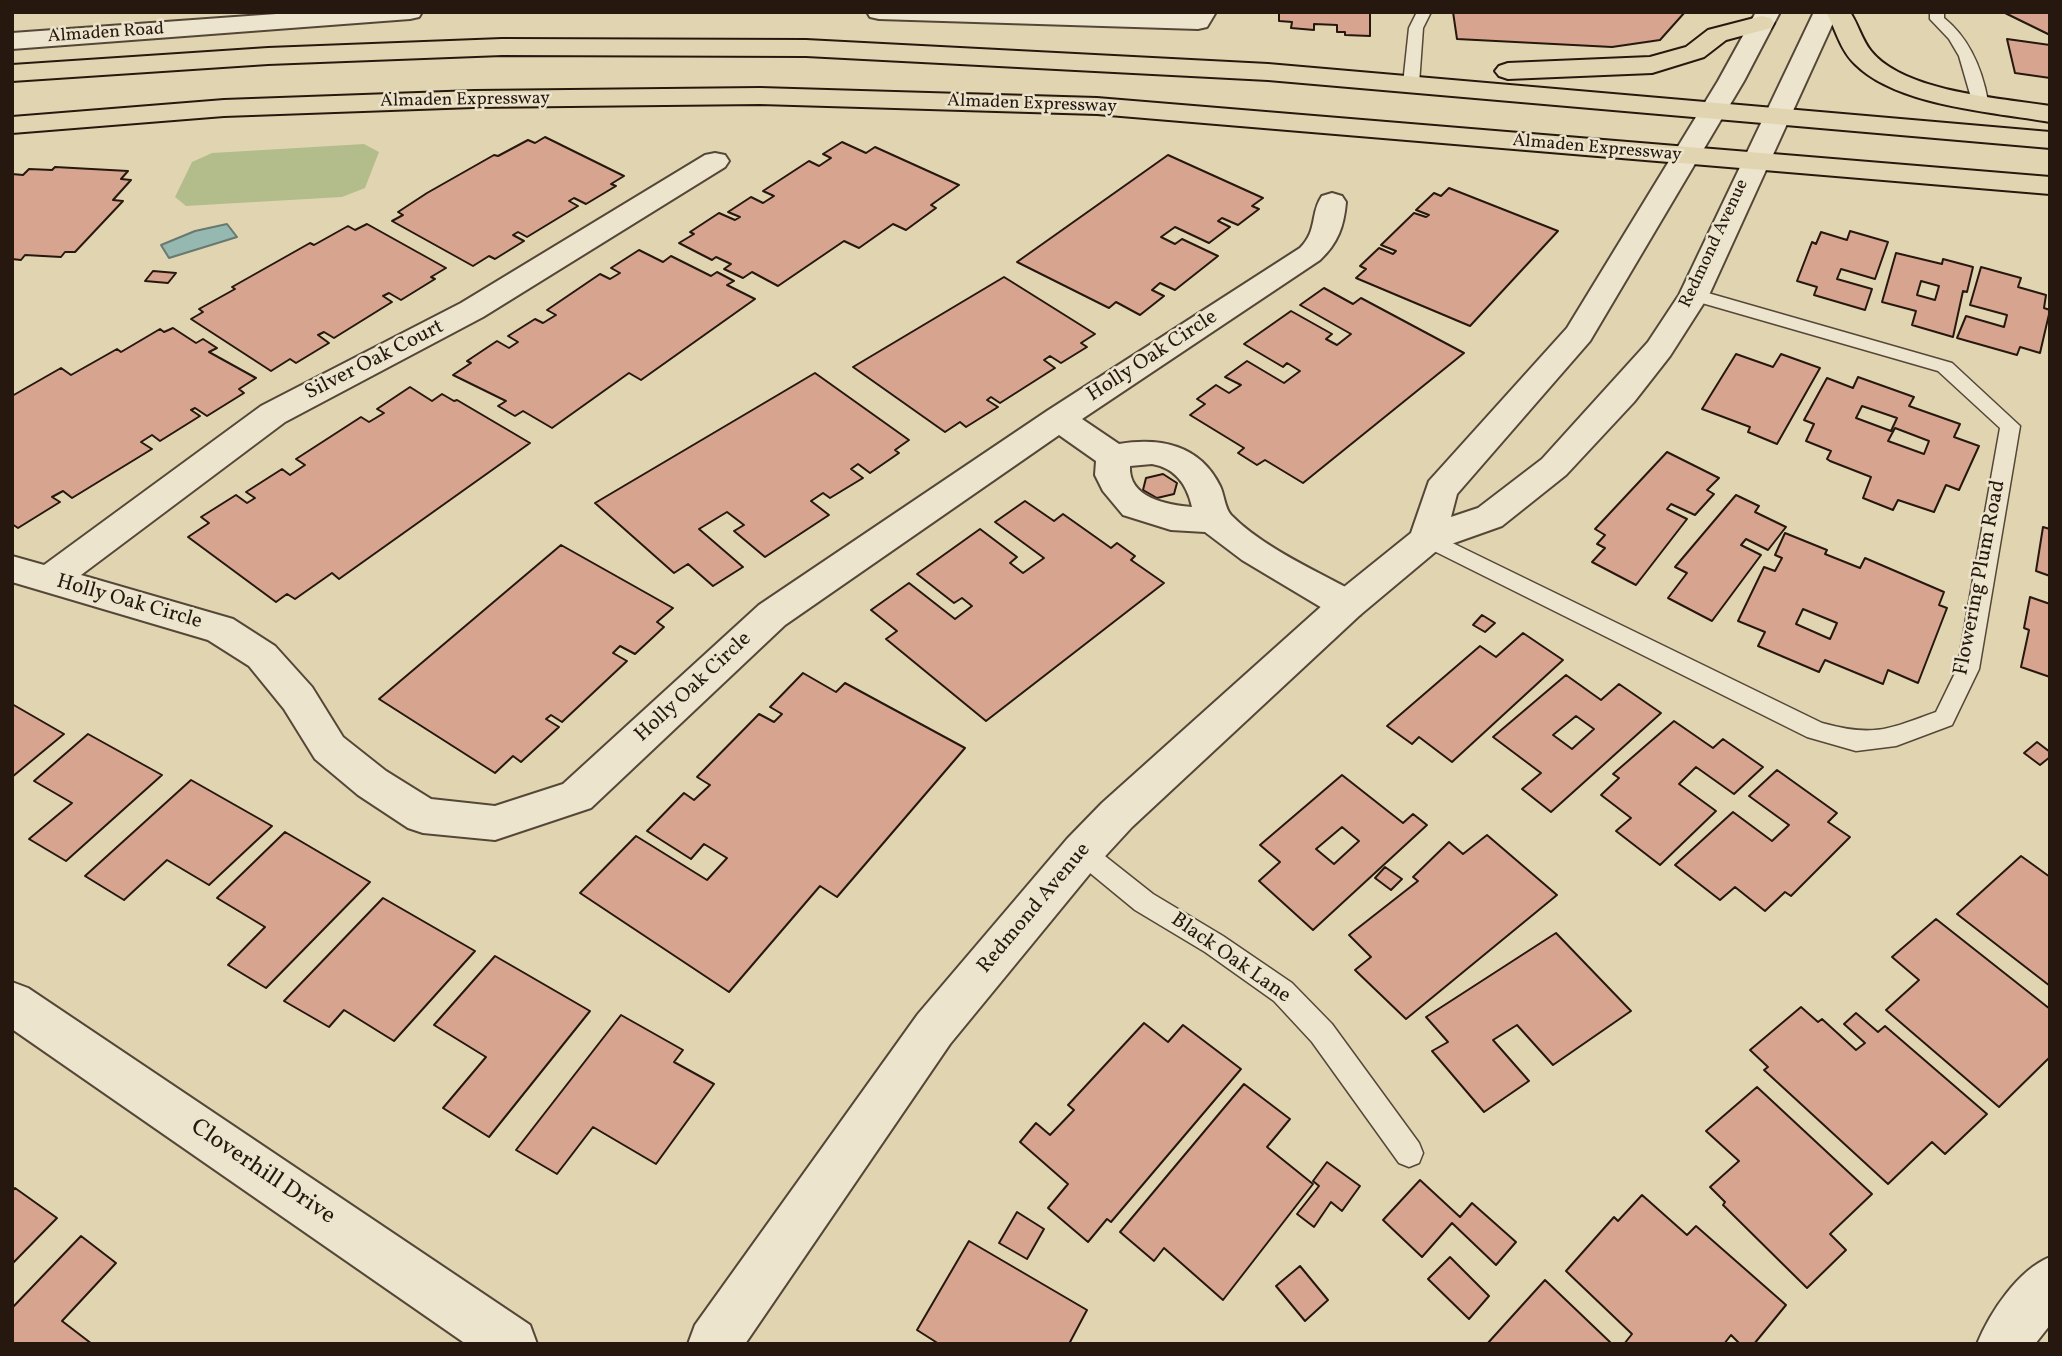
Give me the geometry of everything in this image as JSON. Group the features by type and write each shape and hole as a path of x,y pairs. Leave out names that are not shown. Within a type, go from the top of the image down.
{"main road":[{"path":"1838,12 1847,25 1853,46 1880,73 1922,90 2050,114"},
{"path":"1411,84 1500,71 1651,65 1695,52 1717,35 1765,18"},
{"path":"12,73 254,57 502,47 792,48 1268,72 2050,140"},
{"name":"Almaden Expressway","path":"12,125 307,105 474,99 761,96 1097,106 2050,186"}],"street":[{"name":"Almaden Road","path":"12,41 410,12"},
{"path":"879,12 1201,17"},
{"name":"Redmond Avenue","path":"714,1344 934,1029 1082,852 1117,815 1347,605 1427,539 1490,517 1554,467 1659,349 1694,295 1753,163 1826,12"},
{"path":"1427,539 1441,490 1579,334 1765,18"},
{"name":"Silver Oak Court","path":"48,580 272,414 472,310 715,161"},
{"name":"Holly Oak Circle","path":"12,569 220,629 262,656 298,698 330,748 372,783 423,817 495,823 577,796 772,615 1059,419 1310,254 1323,242 1330,228 1332,202"},
{"path":"1059,419 1113,457 1145,452 1166,454 1185,463 1201,478 1213,520"},
{"path":"1113,457 1112,475 1120,491 1135,506 1171,518 1213,520 1255,551 1347,605"},
{"name":"Cloverhill Drive","path":"12,1003 511,1344"},
{"path":"2003,1344 2050,1282"}],"lane":[{"path":"1411,84 1416,28 1424,12"},
{"path":"1937,12 1937,19 1947,26 1974,68 1980,101"},
{"name":"Flowering Plum Road","path":"1427,539 1815,730 1856,742 1896,737 1944,718 1968,669 2010,426 1945,367 1694,295"},
{"name":"Black Oak Lane","path":"1082,852 1143,902 1214,944 1283,992 1322,1033 1409,1153"}],"green space":[{"path":"364,144 379,152 365,188 342,197 186,206 175,197 192,162 212,153"}],"water":[{"path":"227,224 237,237 169,258 161,245 195,231"}],"building":[{"path":"1279,12 1370,12 1370,36 1345,35 1345,32 1337,32 1337,25 1314,24 1314,30 1291,28 1292,22 1279,21"},
{"path":"1453,12 1685,12 1660,40 1612,47 1457,39"},
{"path":"2003,12 2050,12 2050,35"},
{"path":"2007,39 2050,45 2050,78 2015,73"},
{"path":"545,137 624,176 611,184 616,186 586,204 574,198 569,201 578,206 527,237 518,232 513,235 524,241 495,259 489,256 473,266 392,221 403,215 398,212 427,193 494,155 498,156 528,140 535,143"},
{"path":"842,142 866,153 875,147 959,185 931,205 936,208 906,230 893,224 859,248 844,241 778,286 752,272 743,278 724,269 731,264 716,257 712,260 679,243 694,234 690,232 719,213 735,220 740,217 728,212 751,197 763,203 774,196 763,191 809,161 819,166 831,158 823,154"},
{"path":"1168,155 1263,198 1252,206 1259,209 1238,225 1222,218 1218,221 1230,227 1209,243 1175,227 1161,237 1175,244 1182,239 1218,256 1175,290 1160,283 1152,290 1164,296 1140,315 1116,302 1109,308 1017,262"},
{"path":"55,167 128,171 121,179 131,180 113,200 123,201 75,252 65,252 61,257 25,255 21,260 12,259 12,174 23,175 29,169 52,170"},
{"path":"1449,188 1558,231 1470,326 1356,278 1366,269 1360,266 1379,248 1393,254 1396,251 1381,245 1414,213 1426,217 1429,215 1416,210 1434,193 1441,196"},
{"path":"367,224 446,268 431,277 435,279 401,300 389,293 383,296 392,302 334,338 324,332 318,335 329,343 296,363 290,359 271,371 191,319 203,312 199,309 235,289 232,287 310,243 314,245 348,226 355,230"},
{"path":"1850,231 1888,242 1875,279 1841,269 1837,279 1872,289 1865,310 1814,295 1817,287 1797,281 1812,242 1816,244 1821,232 1847,240"},
{"path":"639,250 663,262 671,256 711,276 717,272 734,281 727,285 755,299 641,380 629,373 552,428 523,411 515,416 498,406 506,401 453,375 471,363 467,361 497,341 509,348 518,342 508,336 535,319 543,323 556,315 547,310 600,274 610,279 620,273 611,268"},
{"path":"1896,253 1942,264 1943,259 1973,267 1967,292 1963,291 1953,337 1912,325 1916,311 1882,302","holes":["1921,281 1939,286 1935,300 1917,295"]},
{"path":"1981,267 2021,278 2018,287 2046,295 2044,308 2050,310 2040,353 2020,347 2017,355 1957,338 1966,316 2004,327 2007,315 1970,305"},
{"path":"153,271 176,273 168,283 145,281"},
{"path":"1004,277 1095,334 1081,343 1087,347 1061,363 1050,356 1044,360 1055,368 1000,403 991,397 987,400 998,407 966,427 960,422 945,432 853,367"},
{"path":"1324,288 1353,304 1361,298 1464,353 1303,483 1265,460 1257,465 1238,453 1244,448 1190,415 1205,404 1197,399 1216,385 1229,393 1241,385 1225,377 1247,361 1284,383 1300,371 1287,363 1283,367 1244,344 1291,311 1332,334 1326,339 1337,345 1351,334 1300,305"},
{"path":"173,328 196,343 203,339 217,348 209,352 256,378 239,389 244,393 207,416 195,408 191,410 200,416 160,441 152,435 141,442 152,449 72,498 63,491 52,497 60,502 18,528 12,524 12,396 61,368 71,375 117,349 121,352 160,329 164,332"},
{"path":"1736,354 1773,367 1781,354 1820,368 1777,444 1748,432 1750,427 1702,409"},
{"path":"815,373 909,440 895,450 899,453 870,473 858,464 851,469 863,478 830,498 823,493 811,501 829,515 765,557 734,531 744,525 727,512 699,529 743,567 713,586 688,564 674,573 595,503"},
{"path":"1858,377 1914,397 1909,406 1960,424 1954,437 1979,446 1959,490 1946,485 1934,512 1898,500 1893,510 1863,498 1871,477 1830,461 1827,459 1831,451 1806,441 1814,424 1804,420 1827,378 1853,388","holes":["1862,406 1897,418 1891,431 1856,418","1895,428 1929,441 1924,454 1888,441"]},
{"path":"410,387 432,401 442,394 457,400 530,443 339,579 332,573 295,599 287,594 276,602 188,537 209,523 201,517 236,495 247,503 255,498 246,492 282,469 290,475 305,465 296,459 361,417 369,422 384,413 377,409"},
{"path":"1667,452 1719,478 1707,490 1714,494 1695,515 1671,504 1667,509 1687,519 1636,585 1592,562 1605,548 1597,544 1605,535 1595,529"},
{"path":"1163,474 1177,483 1174,494 1157,498 1143,490 1146,478"},
{"path":"1736,495 1759,506 1755,512 1786,527 1768,550 1746,539 1741,545 1761,555 1712,621 1668,598 1687,573 1675,567"},
{"path":"1025,501 1054,521 1063,514 1111,548 1117,543 1135,556 1131,560 1164,583 986,721 886,639 897,631 871,610 909,583 955,619 972,606 962,598 954,603 917,574 980,529 1017,557 1010,563 1023,573 1044,558 995,522"},
{"path":"2043,527 2050,529 2050,576 2036,571"},
{"path":"1785,533 1827,550 1825,554 1860,568 1865,558 1944,592 1939,605 1947,608 1918,683 1888,670 1883,684 1825,660 1819,672 1758,646 1765,632 1738,621 1764,567 1775,571 1782,558 1775,555","holes":["1803,609 1837,623 1830,639 1796,624"]},
{"path":"561,545 673,608 657,622 664,627 635,654 620,646 613,653 627,661 562,722 551,715 546,719 559,727 521,762 513,756 495,773 379,699"},
{"path":"2030,597 2050,604 2050,677 2021,667 2029,630 2024,628"},
{"path":"1482,615 1495,623 1485,632 1473,625"},
{"path":"1523,633 1563,660 1452,762 1419,737 1412,744 1387,726 1480,646 1496,657"},
{"path":"803,673 836,692 845,683 965,748 837,897 820,886 729,992 580,893 636,836 707,880 727,858 704,844 691,859 647,831 684,793 694,800 710,785 697,777 759,714 774,722 782,714 770,707"},
{"path":"1566,675 1601,700 1619,684 1661,713 1551,812 1522,789 1541,773 1493,737","holes":["1576,716 1594,729 1572,749 1553,735"]},
{"path":"12,704 64,734 12,777"},
{"path":"1674,721 1713,748 1723,739 1763,767 1734,794 1696,767 1679,784 1716,811 1660,865 1616,831 1631,818 1601,795 1619,778 1613,774"},
{"path":"88,734 162,775 66,861 29,839 72,803 34,781"},
{"path":"2037,742 2050,752 2050,757 2040,765 2024,753"},
{"path":"1777,770 1837,813 1828,822 1850,837 1791,896 1785,892 1765,911 1735,887 1720,900 1675,865 1733,812 1772,841 1789,825 1749,796"},
{"path":"1342,775 1403,823 1413,814 1427,825 1313,930 1259,881 1280,862 1260,845","holes":["1342,827 1359,841 1334,864 1316,849"]},
{"path":"191,780 272,826 209,885 167,860 124,900 85,876"},
{"path":"285,832 370,882 266,988 228,965 265,927 217,898"},
{"path":"1487,835 1557,895 1406,1019 1355,970 1371,957 1349,935 1418,881 1413,877 1449,842 1463,854"},
{"path":"2021,856 2050,877 2050,986 1957,914"},
{"path":"1385,867 1402,879 1391,890 1375,878"},
{"path":"383,898 475,951 394,1041 344,1010 329,1027 284,1001"},
{"path":"1936,919 2050,1009 2050,1057 1999,1107 1886,1010 1919,980 1892,957"},
{"path":"1556,933 1631,1011 1553,1065 1517,1025 1493,1040 1529,1081 1484,1112 1432,1051 1448,1042 1426,1017"},
{"path":"495,956 590,1011 489,1137 443,1108 486,1057 434,1025"},
{"path":"1801,1007 1818,1022 1822,1019 1856,1050 1865,1043 1844,1024 1856,1013 1878,1032 1885,1026 1987,1114 1945,1154 1932,1142 1888,1184 1764,1070 1768,1067 1750,1050"},
{"path":"621,1015 683,1050 674,1062 714,1084 656,1164 593,1127 557,1174 516,1150"},
{"path":"1144,1023 1168,1042 1183,1025 1241,1069 1111,1222 1107,1219 1088,1242 1048,1208 1068,1184 1020,1142 1036,1123 1050,1135 1074,1110 1068,1105"},
{"path":"1244,1084 1290,1119 1267,1147 1313,1184 1223,1300 1164,1248 1154,1261 1120,1232"},
{"path":"1757,1087 1872,1194 1830,1234 1846,1250 1807,1288 1723,1205 1725,1202 1710,1187 1739,1161 1706,1131"},
{"path":"1327,1162 1360,1186 1342,1211 1331,1202 1314,1227 1297,1214 1319,1186 1313,1181"},
{"path":"1420,1180 1460,1217 1472,1203 1516,1242 1496,1265 1452,1223 1422,1257 1383,1220"},
{"path":"15,1188 57,1218 12,1264 12,1191"},
{"path":"1642,1195 1687,1235 1696,1226 1786,1305 1754,1344 1740,1344 1731,1335 1724,1344 1624,1344 1632,1334 1566,1271 1614,1217 1618,1221"},
{"path":"1017,1212 1044,1229 1027,1259 999,1243"},
{"path":"81,1236 116,1263 62,1321 92,1344 12,1344 12,1308"},
{"path":"969,1241 1087,1310 1069,1344 939,1344 917,1330"},
{"path":"1450,1257 1489,1296 1469,1319 1428,1279"},
{"path":"1300,1266 1328,1300 1305,1321 1276,1286"},
{"path":"1545,1280 1612,1344 1487,1344"}]}
